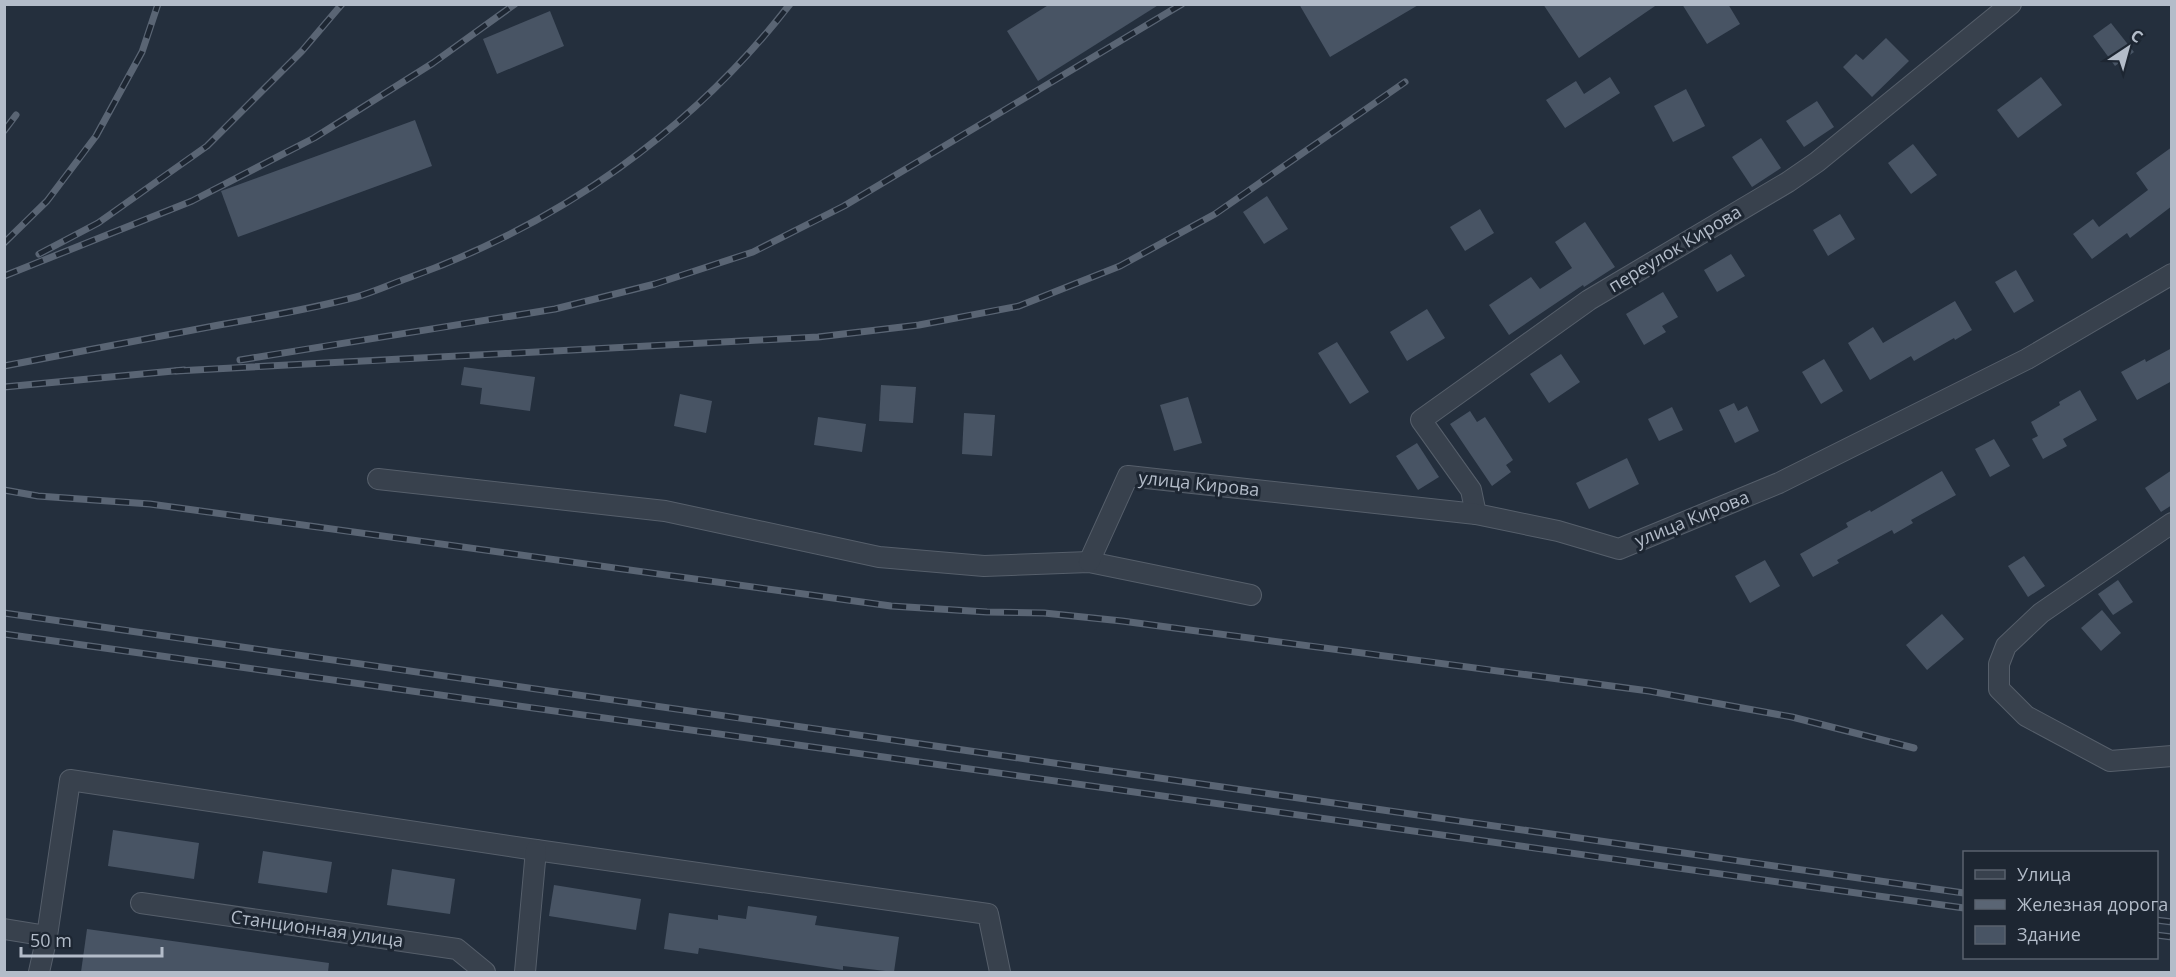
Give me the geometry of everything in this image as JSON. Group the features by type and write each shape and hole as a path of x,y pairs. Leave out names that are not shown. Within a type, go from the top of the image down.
{"street":[{"name":"переулок Кирова","path":"1476,514 1471,490 1421,420 1589,300 1788,182 1817,162 2011,4"},
{"name":"улица Кирова","path":"1089,562 1128,476 1476,514 1558,531 1619,549 1789,477 2027,359 2172,274"},
{"path":"378,478 664,511 879,557 984,566 1089,562 1251,595"},
{"path":"2172,523 2041,613 2006,646 1999,664 2000,689 2026,716 2110,761 2172,756"},
{"path":"39,972 47,936 70,780 536,850 988,914 1000,972"},
{"path":"525,972 536,850"},
{"name":"Станционная улица","path":"141,903 457,949 485,972"},
{"path":"4,929 47,936"}],"building":[{"path":"1050,4 1160,4 1038,81 1007,31"},
{"path":"1299,4 1420,4 1330,57"},
{"path":"1543,4 1658,4 1579,58"},
{"path":"1682,4 1728,4 1740,24 1707,44"},
{"path":"550,11 564,46 497,74 483,39"},
{"path":"2111,23 2134,52 2115,66 2093,36"},
{"path":"1886,38 1909,61 1872,97 1843,67 1856,54 1863,60"},
{"path":"1610,77 1620,93 1565,128 1546,100 1576,81 1584,94"},
{"path":"2041,77 2062,105 2018,138 1997,110"},
{"path":"1686,89 1705,126 1673,142 1654,106"},
{"path":"1817,101 1834,127 1804,147 1786,121"},
{"path":"415,120 432,166 238,237 221,191"},
{"path":"1761,138 1781,168 1752,187 1732,157"},
{"path":"1913,144 1937,175 1911,194 1888,163"},
{"path":"2172,147 2172,206 2130,238 2127,233 2092,259 2073,234 2093,219 2099,227 2148,190 2136,173"},
{"path":"1267,196 1288,229 1264,244 1243,212"},
{"path":"1480,209 1494,233 1465,251 1450,227"},
{"path":"1840,214 1855,239 1828,256 1813,230"},
{"path":"1585,222 1615,267 1584,287 1583,285 1509,335 1489,305 1531,277 1540,289 1572,268 1555,242"},
{"path":"1731,254 1745,276 1717,292 1704,270"},
{"path":"2016,270 2034,301 2014,313 1995,282"},
{"path":"1663,292 1678,317 1662,326 1666,332 1644,345 1626,314"},
{"path":"1955,301 1972,330 1914,361 1911,356 1870,380 1848,343 1873,327 1883,343"},
{"path":"1427,309 1445,338 1407,361 1390,332"},
{"path":"1337,342 1369,392 1350,404 1318,353"},
{"path":"2172,348 2172,381 2137,400 2121,372"},
{"path":"1561,354 1580,382 1549,403 1530,374"},
{"path":"1824,359 1843,391 1821,404 1802,372"},
{"path":"464,367 535,377 530,411 480,404 482,388 461,385"},
{"path":"881,385 916,387 913,423 879,421"},
{"path":"2080,390 2097,420 2063,439 2067,446 2043,459 2032,439 2038,436 2031,422"},
{"path":"680,394 712,401 706,433 674,426"},
{"path":"1188,397 1202,443 1174,451 1160,405"},
{"path":"1734,403 1738,411 1747,406 1759,431 1735,443 1719,410"},
{"path":"1672,407 1683,430 1659,441 1648,419"},
{"path":"1470,411 1477,422 1485,417 1513,460 1506,465 1511,472 1492,486 1450,424"},
{"path":"964,413 995,415 992,456 962,454"},
{"path":"818,417 866,424 862,452 814,445"},
{"path":"1994,439 2010,466 1990,477 1975,449"},
{"path":"1417,443 1439,477 1418,490 1396,456"},
{"path":"1627,458 1639,484 1589,509 1576,483"},
{"path":"2172,470 2172,505 2161,512 2145,488"},
{"path":"1942,471 1956,495 1911,520 1913,523 1894,534 1892,530 1837,560 1839,563 1813,577 1800,554 1848,527 1846,523 1870,510 1871,512"},
{"path":"2024,556 2045,586 2028,597 2008,566"},
{"path":"1765,560 1780,586 1750,603 1735,576"},
{"path":"2118,580 2133,602 2113,615 2098,594"},
{"path":"2102,610 2121,633 2101,651 2081,628"},
{"path":"1942,614 1964,639 1927,670 1906,645"},
{"path":"113,830 199,843 194,879 108,866"},
{"path":"263,851 332,862 327,893 258,883"},
{"path":"392,869 455,879 450,914 387,905"},
{"path":"554,885 641,899 636,930 549,916"},
{"path":"748,906 817,916 815,925 899,937 894,972 843,966 843,970 699,948 698,954 664,949 669,913 718,920 718,915 746,919"},
{"path":"87,929 329,963 328,972 81,972"}],"railway":[{"path":"4,243 47,201 96,136 142,52 158,4"},
{"path":"39,254 98,223 207,146 302,51 342,4"},
{"path":"4,276 192,201 314,138 433,63 515,4"},
{"path":"4,366 356,297 463,256 517,231 569,201 666,132 710,93 752,50 790,4"},
{"path":"240,360 555,309 655,284 753,252 844,206 1182,4"},
{"path":"176,371 818,337 919,325 1019,306 1120,266 1215,214 1405,82"},
{"path":"4,131 16,115"},
{"path":"4,387 184,370"},
{"path":"4,490 38,496 150,504 891,606 1044,613 1122,621 1649,691 1792,717 1914,748"},
{"path":"4,613 1963,893"},
{"path":"4,634 1963,908"},
{"path":"2158,920 2172,922"},
{"path":"2158,935 2172,937"}]}
